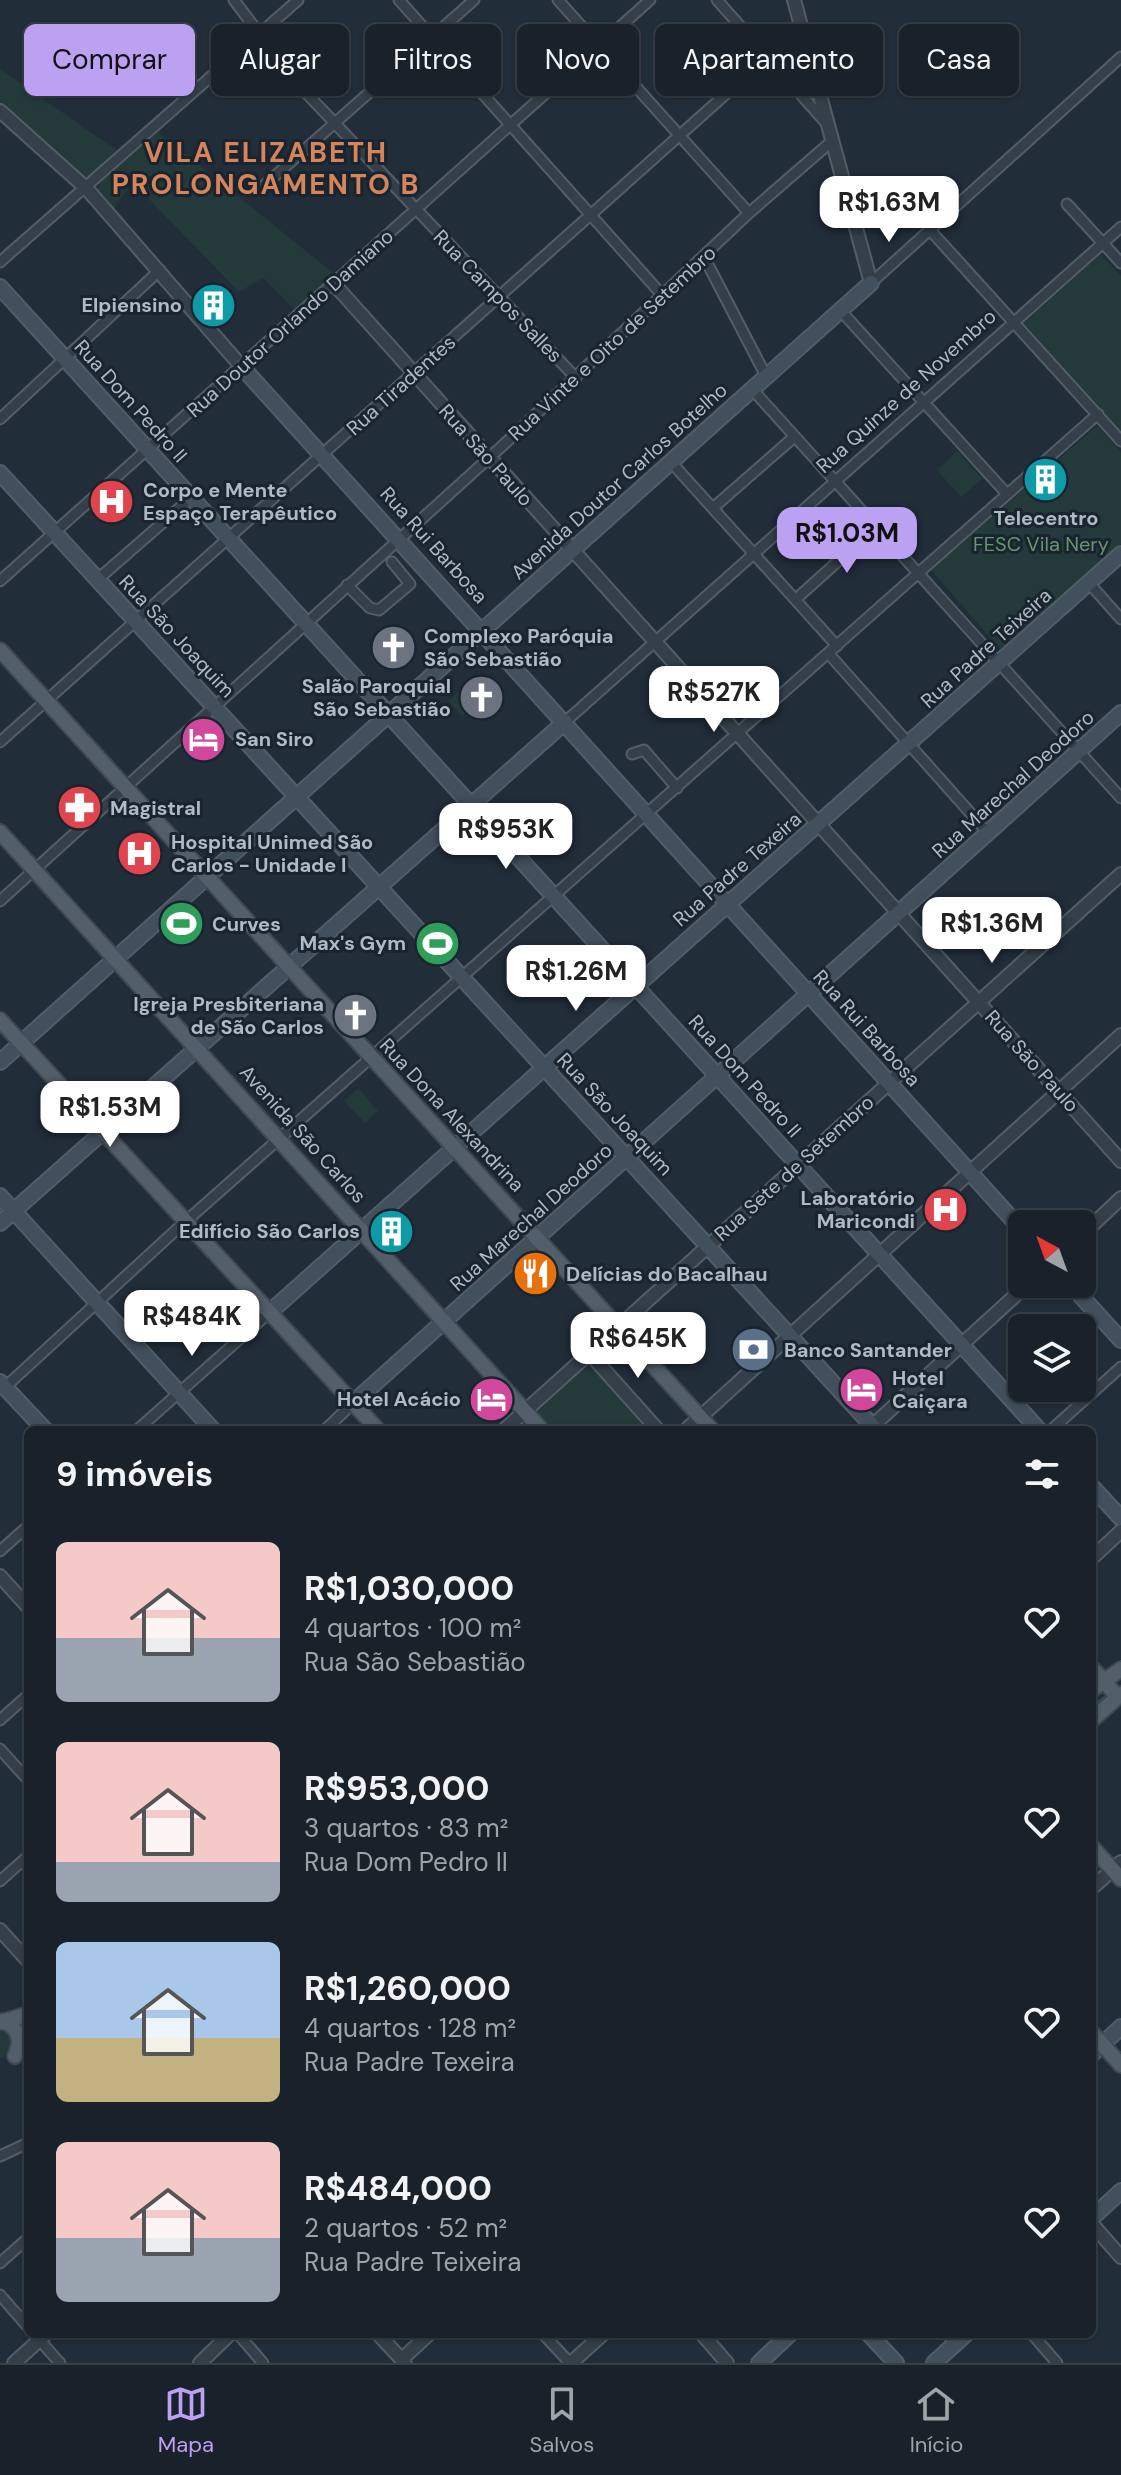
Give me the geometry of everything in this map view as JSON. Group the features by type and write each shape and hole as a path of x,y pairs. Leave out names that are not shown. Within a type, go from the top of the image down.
{"main road":[{"name":"Avenida Doutor Carlos Botelho","path":"0,1062 871,283"},
{"name":"Rua Dom Pedro II","path":"0,287 1035,1426"},
{"name":"Rua Rui Barbosa","path":"241,366 325,454 1008,1214"},
{"name":"Rua São Joaquim","path":"0,473 628,1157 869,1426"},
{"path":"1089,583 1121,554"},
{"name":"Rua Padre Teixeira","path":"909,744 1089,583"},
{"name":"Rua Dona Alexandrina","path":"0,650 708,1426"},
{"name":"Rua Marechal Deodoro","path":"353,1403 1121,713"},
{"name":"Rua Quinze de Novembro","path":"0,1223 101,1132 199,1050 565,722"},
{"name":"Rua Padre Texeira","path":"270,1312 909,744"},
{"name":"Avenida São Carlos","path":"0,832 538,1426"},
{"path":"0,1020 374,1426"},
{"path":"0,1196 209,1426"},
{"path":"1083,1298 1121,1340"},
{"path":"2,1387 41,1426"},
{"path":"1096,1491 1121,1518"},
{"path":"1096,1714 1112,1692 1121,1669"},
{"path":"1096,1673 1112,1692"},
{"path":"1096,1851 1118,1870"},
{"path":"2,2022 24,2016"},
{"path":"2,2022 17,2031 19,2037 15,2056"},
{"path":"1096,2043 1121,2027"},
{"path":"1096,2045 1121,2065"},
{"path":"0,2066 24,2050"},
{"path":"1096,2214 1121,2191"},
{"path":"759,2363 786,2338"},
{"path":"873,2338 896,2363"},
{"path":"934,2363 955,2338"}],"street":[{"name":"Rua Campos Salles","path":"234,0 252,24"},
{"path":"399,0 421,24"},
{"path":"447,24 474,0"},
{"path":"558,0 579,24"},
{"name":"Rua Doutor Orlando Damiano","path":"623,24 650,0"},
{"path":"717,0 738,24"},
{"path":"794,0 800,24"},
{"path":"272,24 293,2"},
{"name":"Avenida Doutor Carlos Botelho","path":"871,283 1121,57"},
{"path":"0,262 211,80"},
{"path":"639,90 749,213"},
{"name":"Rua Campos Salles","path":"308,96 576,378"},
{"path":"259,190 366,96"},
{"path":"485,96 663,296"},
{"name":"Rua Doutor Orlando Damiano","path":"0,581 543,96"},
{"name":"Rua Tiradentes","path":"0,742 724,96"},
{"path":"802,96 826,123"},
{"path":"819,96 871,283"},
{"name":"Rua Rui Barbosa","path":"0,111 87,189 241,366"},
{"name":"Rua Vinte e Oito de Setembro","path":"0,901 488,459 749,213 832,141"},
{"path":"1067,204 1121,263"},
{"name":"Rua Quinze de Novembro","path":"565,722 1121,227"},
{"path":"930,230 1121,441"},
{"path":"704,257 766,376"},
{"path":"0,419 160,270"},
{"name":"Rua São Paulo","path":"334,284 1121,1161"},
{"path":"841,311 1007,494"},
{"path":"752,389 1121,798"},
{"path":"2,1387 1098,414"},
{"path":"713,508 793,438"},
{"path":"671,462 837,646"},
{"path":"97,580 192,497"},
{"path":"796,599 876,527"},
{"path":"347,585 370,608 379,610 410,584 392,562"},
{"path":"1089,583 1121,619"},
{"path":"828,653 989,834"},
{"path":"632,754 644,750 677,788"},
{"name":"Rua Sete de Setembro","path":"508,1426 1121,874"},
{"path":"690,1426 1121,1035"},
{"path":"1096,1222 1121,1198"},
{"path":"875,1426 1012,1298"},
{"path":"141,1426 270,1312"},
{"path":"590,1354 654,1426"},
{"path":"1055,1426 1121,1367"},
{"name":"Rua Marechal Deodoro","path":"329,1426 353,1403"},
{"path":"0,1551 24,1530"},
{"path":"1096,1554 1121,1531"},
{"path":"0,1576 24,1603"},
{"path":"0,1720 24,1699"},
{"path":"0,1749 24,1776"},
{"path":"0,1881 24,1860"},
{"path":"1096,1885 1118,1870"},
{"path":"0,1930 24,1957"},
{"path":"0,2156 24,2145"},
{"path":"1096,2229 1121,2257"},
{"path":"0,2263 24,2242"},
{"path":"0,2295 24,2322"},
{"path":"14,2363 38,2338"},
{"path":"41,2338 60,2363"},
{"path":"200,2363 226,2338"},
{"path":"241,2338 263,2363"},
{"path":"381,2338 402,2362 425,2338"},
{"path":"547,2338 570,2363 598,2338"},
{"path":"705,2338 727,2363"},
{"path":"1035,2338 1057,2363"}],"green space":[{"path":"0,69 24,86 24,96 39,96 121,153 90,178 83,176 0,104"},
{"path":"156,130 336,275 296,311 263,278 239,292 137,187 130,185 112,211 97,191 102,179"},
{"path":"1101,254 1121,276 1121,433 1024,323"},
{"name":"FESC Vila Nery","path":"1097,426 1121,452 1121,544 1000,649 931,570"},
{"path":"957,451 982,479 961,497 937,470"},
{"path":"461,689 476,704 462,716 448,701"},
{"path":"358,1088 378,1111 365,1123 344,1101"},
{"path":"591,1361 648,1426 548,1426 535,1411"},
{"path":"0,2027 13,2031 14,2049 0,2059"}],"waterway":[{"path":"1096,1704 1108,1694"}],"place":[{"name":"Elpiensino","path":"213,305"},
{"name":"Telecentro","path":"1046,479"},
{"name":"Corpo e Mente Espaço Terapêutico","path":"112,502"},
{"name":"Complexo Paróquia São Sebastião","path":"393,647"},
{"name":"Salão Paroquial São Sebastião","path":"482,698"},
{"name":"San Siro","path":"204,739"},
{"name":"Magistral","path":"79,808"},
{"name":"Hospital Unimed São Carlos - Unidade I","path":"140,853"},
{"name":"Curves","path":"181,924"},
{"name":"Max's Gym","path":"437,943"},
{"name":"Igreja Presbiteriana de São Carlos","path":"355,1015"},
{"name":"Laboratório Maricondi","path":"946,1210"},
{"name":"Edifício São Carlos","path":"391,1231"},
{"name":"Delícias do Bacalhau","path":"535,1274"},
{"name":"Banco Santander","path":"753,1350"},
{"name":"Hotel Caiçara","path":"861,1389"},
{"name":"Hotel Acácio","path":"492,1399"}],"district":[{"name":"VILA ELIZABETH PROLONGAMENTO B","path":"266,168"}]}
